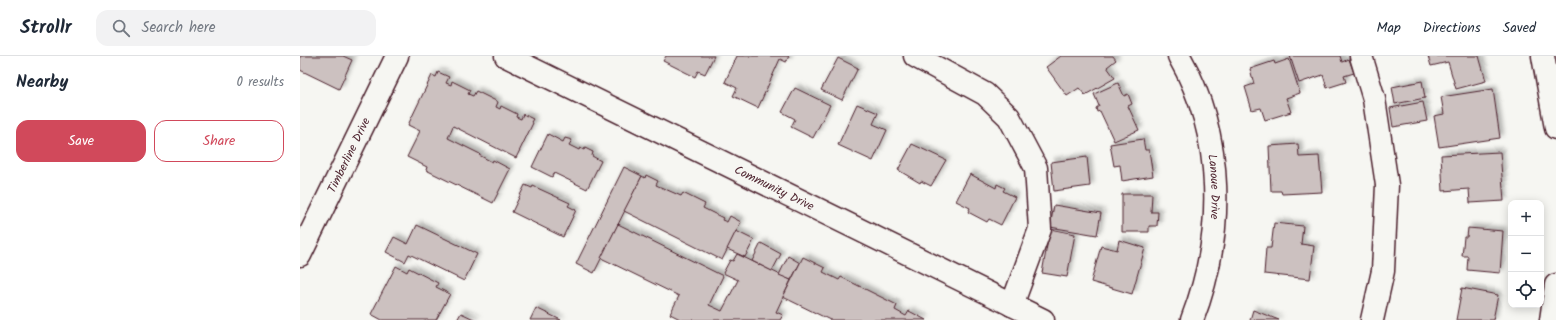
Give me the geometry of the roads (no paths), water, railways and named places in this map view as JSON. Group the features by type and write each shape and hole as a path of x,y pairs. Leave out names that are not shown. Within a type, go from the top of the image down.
{"street":[{"name":"Timberline Drive","path":"300,255 397,56"},
{"name":"Community Drive","path":"506,56 1043,320"},
{"path":"915,56 985,94 1009,117 1036,168 1040,229 1012,305"},
{"name":"Lanoue Drive","path":"1179,56 1195,88 1204,117 1211,147 1215,178 1216,208 1214,239 1209,269 1192,320"},
{"path":"1361,56 1374,99 1387,185 1383,271 1372,320"},
{"path":"1543,56 1556,128"},
{"path":"1551,320 1556,285"}]}
